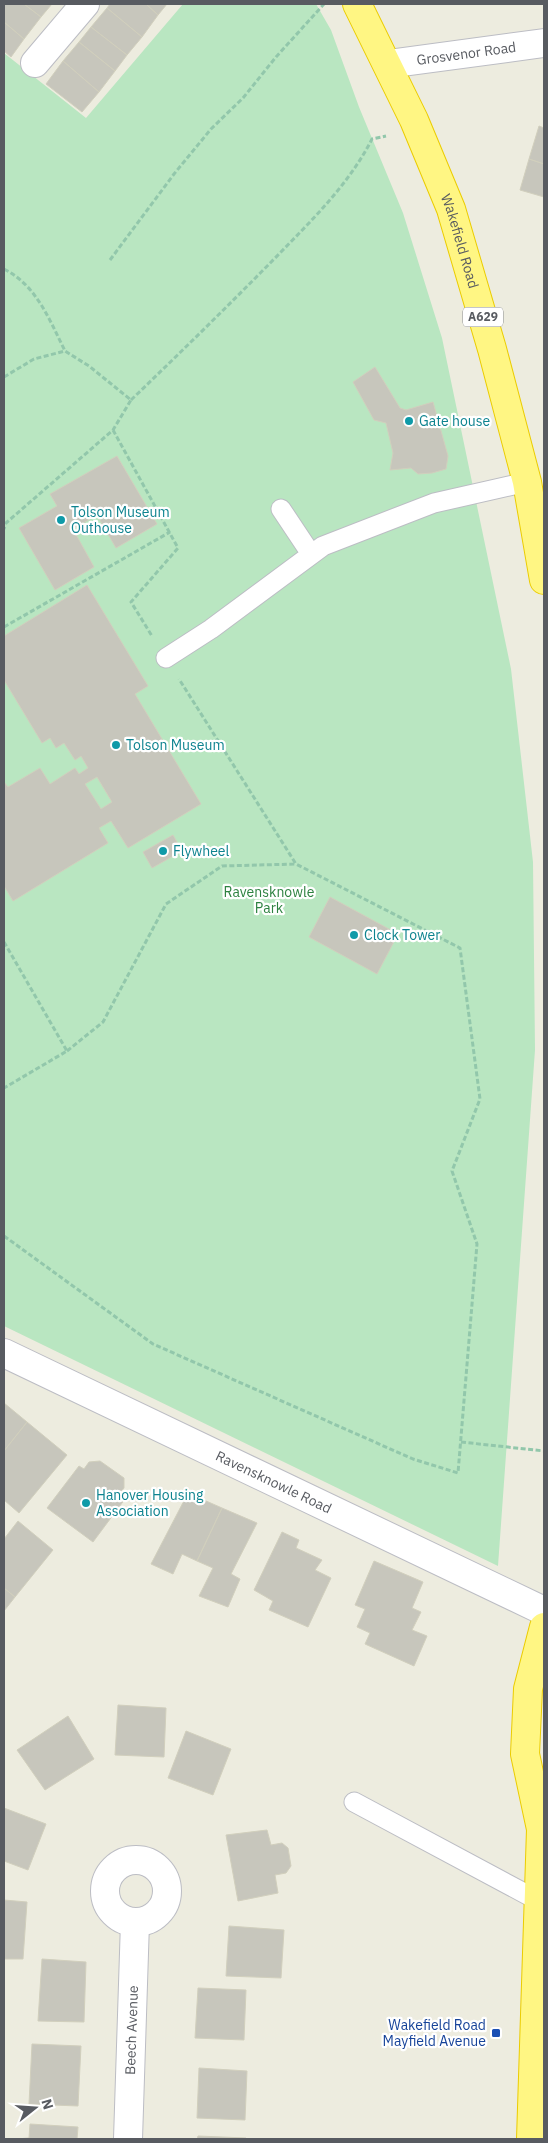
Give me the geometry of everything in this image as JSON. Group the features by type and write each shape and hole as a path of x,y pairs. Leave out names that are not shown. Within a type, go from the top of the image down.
{"highway":[{"name":"Wakefield Road","path":"357,4 388,64 451,209 492,349 527,482 544,580"},
{"path":"531,2139 539,2068 539,1901 543,1824 525,1754 528,1689 544,1627"}],"street":[{"path":"35,63 85,4"},
{"name":"Grosvenor Road","path":"388,64 544,43"},
{"name":"Ravensknowle Road","path":"4,1353 544,1611"},
{"name":"Beech Avenue","path":"128,2139 135,1922"}],"lane":[{"path":"166,658 211,628 323,546 434,503 527,482"},
{"path":"281,509 311,554"},
{"path":"354,1802 539,1901"}],"path":[{"path":"110,260 199,144 243,98 310,17 324,4"},
{"path":"4,528 6,523 113,430 131,400 168,362 200,335 296,237 360,163 372,140 385,135 389,144"},
{"path":"4,269 13,273 38,296 65,351 89,366 131,400"},
{"path":"4,377 34,359 65,351"},
{"path":"113,430 178,548 131,602 296,864"},
{"path":"4,627 170,532"},
{"path":"4,1088 67,1051 103,1022 166,904 222,866 296,864 460,948 480,1099 452,1171 477,1244 458,1473 412,1459 153,1344 4,1236"},
{"path":"4,942 67,1051"},
{"path":"461,1442 544,1451"}],"green space":[{"name":"Ravensknowle Park","path":"183,4 316,4 331,30 359,107 403,213 442,338 511,669 533,862 535,1050 498,1566 4,1326 4,53 86,118"}],"building":[{"path":"4,4 24,4 41,17 24,39 4,22"},
{"path":"24,4 52,4 41,17"},
{"path":"110,4 146,4 158,15 142,37 107,8"},
{"path":"146,4 167,4 158,15"},
{"path":"107,8 142,37 127,55 91,27"},
{"path":"4,22 24,39 11,57 4,51"},
{"path":"91,27 127,55 115,71 79,42"},
{"path":"79,42 115,71 99,92 63,61"},
{"path":"63,61 99,92 82,112 46,84"},
{"path":"539,126 544,128 544,164 529,159"},
{"path":"529,159 544,164 544,197 520,190"},
{"name":"Gate house","path":"375,367 400,408 406,410 433,402 448,456 446,469 418,474 411,468 390,470 393,453 386,423 374,420 353,382"},
{"name":"Tolson Museum Outhouse","path":"117,456 157,524 116,548 97,515 73,529 94,567 55,590 19,528 57,506 50,494"},
{"name":"Tolson Museum","path":"87,585 148,686 135,694 201,804 128,848 111,821 99,828 108,843 13,901 4,886 4,782 8,787 40,768 50,784 75,768 79,774 88,768 81,756 75,760 64,743 56,748 50,738 42,743 4,680 4,636","holes":["97,777 112,802 101,809 85,784"]},
{"name":"Flywheel","path":"173,835 182,851 152,868 143,852"},
{"name":"Clock Tower","path":"330,897 398,934 377,974 309,937"},
{"path":"4,1403 27,1422 4,1451"},
{"path":"27,1422 67,1455 19,1513 4,1500 4,1451"},
{"name":"Hanover Housing Association","path":"100,1461 124,1478 124,1488 119,1494 125,1499 93,1542 47,1508 79,1466 84,1469 89,1462"},
{"path":"188,1493 222,1508 197,1561 182,1554 173,1574 151,1564"},
{"path":"222,1508 257,1523 231,1574 240,1579 228,1607 199,1596 213,1568 197,1561"},
{"path":"18,1521 53,1550 15,1597 4,1588 4,1539"},
{"path":"282,1532 299,1540 296,1548 322,1560 315,1570 331,1578 308,1627 269,1610 273,1601 254,1590"},
{"path":"374,1561 423,1582 412,1608 421,1612 412,1630 427,1636 414,1666 365,1644 370,1633 357,1627 365,1609 355,1605"},
{"path":"4,1588 15,1597 4,1611"},
{"path":"118,1705 166,1708 164,1757 115,1755"},
{"path":"68,1716 94,1759 45,1790 17,1750"},
{"path":"186,1731 231,1749 213,1795 168,1778"},
{"path":"4,1808 46,1824 28,1870 4,1861"},
{"path":"267,1830 271,1845 282,1843 288,1848 291,1866 286,1873 275,1875 278,1893 238,1901 226,1835"},
{"path":"4,1900 27,1902 23,1959 4,1959"},
{"path":"229,1926 284,1930 281,1978 226,1976"},
{"path":"42,1959 86,1962 84,2022 38,2021"},
{"path":"198,1988 246,1990 244,2040 195,2038"},
{"path":"32,2044 81,2046 78,2106 29,2104"},
{"path":"199,2068 247,2071 245,2120 197,2118"},
{"path":"30,2124 78,2127 77,2139 16,2139 29,2138"},
{"path":"198,2136 246,2138 246,2139 197,2139"}],"place":[{"name":"Gate house","path":"409,421"},
{"name":"Tolson Museum Outhouse","path":"61,520"},
{"name":"Tolson Museum","path":"116,745"},
{"name":"Flywheel","path":"163,851"},
{"name":"Clock Tower","path":"354,935"},
{"name":"Hanover Housing Association","path":"86,1503"},
{"name":"Wakefield Road Mayfield Avenue","path":"496,2033"}]}
